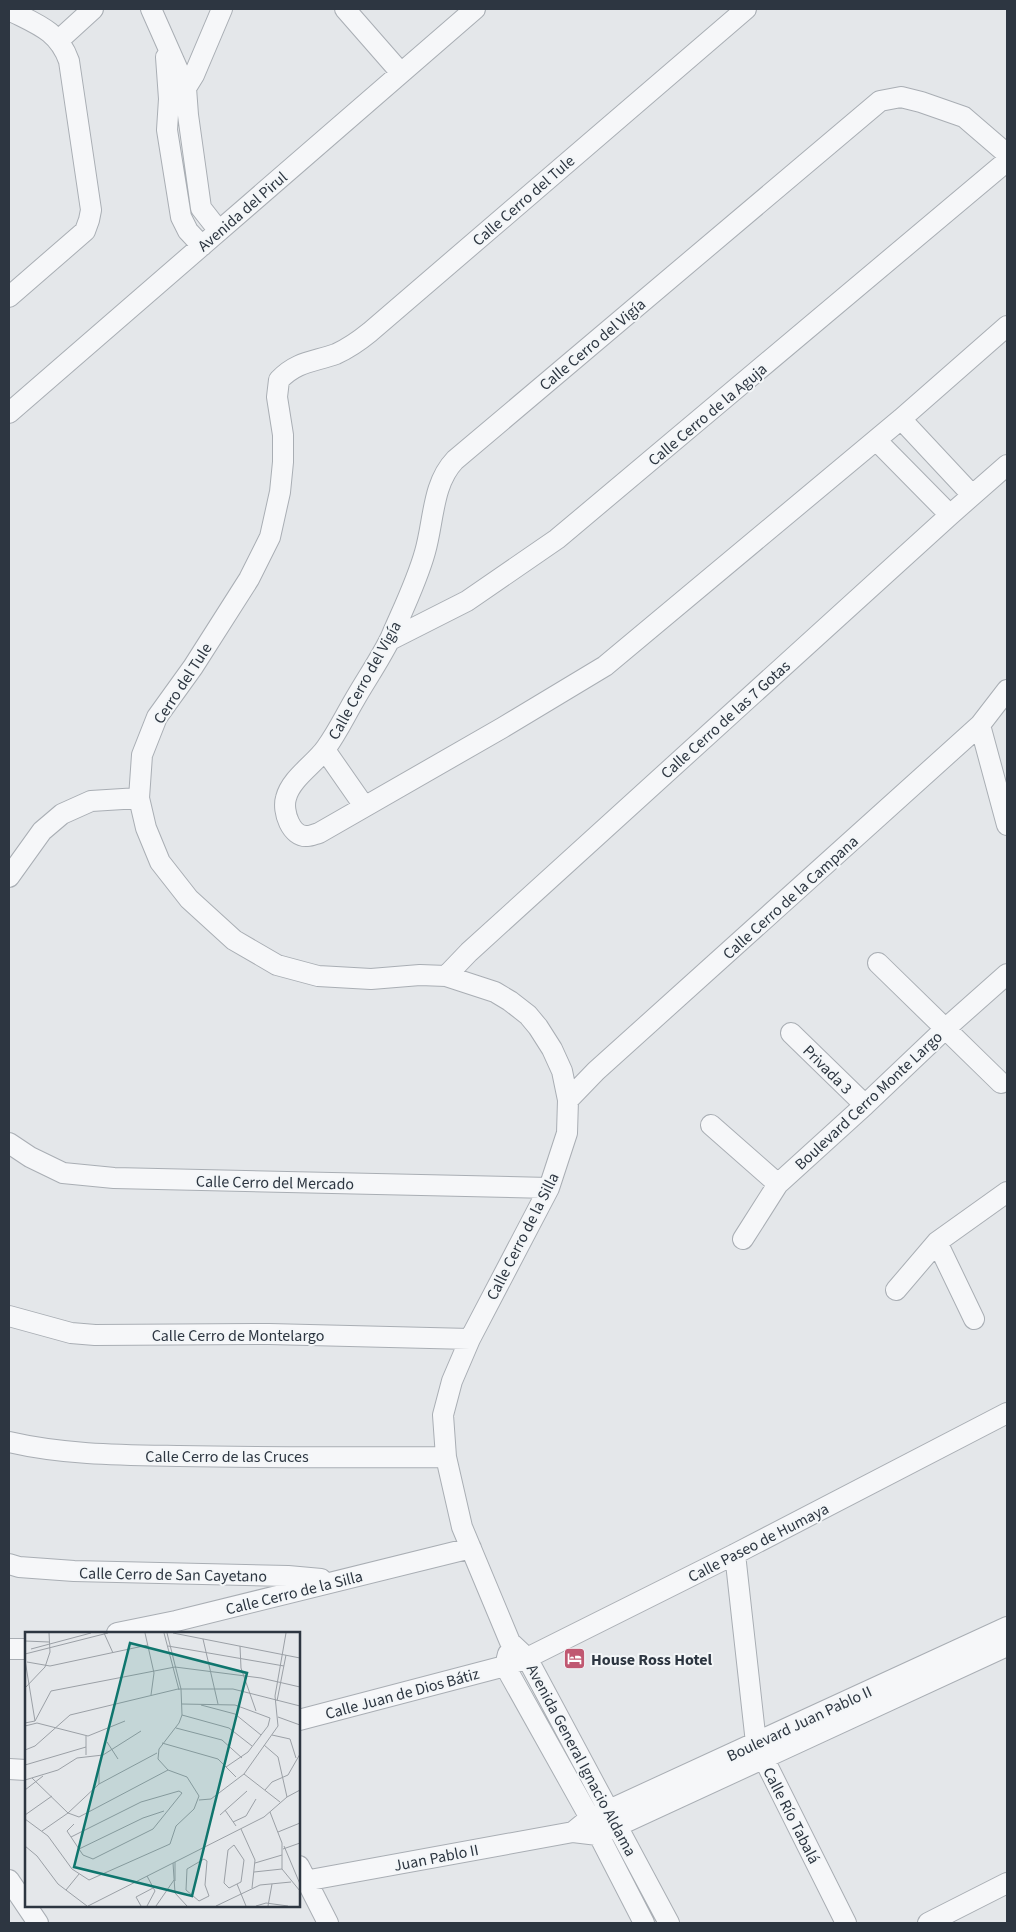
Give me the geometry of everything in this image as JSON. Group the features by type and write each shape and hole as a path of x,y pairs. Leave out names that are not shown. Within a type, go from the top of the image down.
{"street":[{"path":"59,40 93,9"},
{"path":"151,9 186,88 201,208 219,231"},
{"path":"169,99 186,88 194,75 222,9"},
{"path":"345,9 401,73"},
{"name":"Avenida del Pirul","path":"9,413 475,9"},
{"name":"Calle Cerro del Tule","path":"288,371 309,361 334,355 351,347 746,9"},
{"path":"9,10 46,30 59,40 69,61 91,210 90,220 85,231 9,297"},
{"path":"165,42 169,99 167,130 181,217 188,231 202,246"},
{"name":"Calle Cerro del Vigía","path":"1007,154 964,117 901,97 891,97 880,101 447,468 441,480 425,552 390,640 338,729 324,750 307,766 286,798 285,811 289,823 298,833 306,836 319,832 502,728 605,666 901,419 1007,326"},
{"name":"Calle Cerro de la Aguja","path":"390,640 467,601 557,539 1007,161"},
{"name":"Cerro del Tule","path":"288,371 279,380 277,387 283,436 283,462 280,492 270,537 249,579 193,667 157,717 142,755 139,798 146,828 160,862 189,899 234,940 277,965 318,976 370,979 420,975 446,976"},
{"path":"901,419 972,495"},
{"path":"894,459 917,437"},
{"path":"876,440 950,514"},
{"name":"Calle Cerro de las 7 Gotas","path":"446,976 469,952 950,514 1007,465"},
{"name":"Calle Cerro de la Campana","path":"568,1100 596,1071 980,725 1007,690"},
{"path":"980,725 1007,825"},
{"path":"324,750 364,806"},
{"path":"9,877 42,830 62,814 91,801 139,798"},
{"path":"878,963 1001,1083"},
{"name":"Boulevard Cerro Monte Largo","path":"743,1239 778,1184 865,1105 945,1028 1007,974"},
{"name":"Calle Cerro de la Silla","path":"446,976 495,992 528,1015 552,1049 562,1071 568,1100 567,1133 549,1188 470,1339 452,1381 443,1415 446,1457 462,1527 510,1642"},
{"name":"Privada 3","path":"792,1033 865,1105"},
{"path":"711,1125 778,1184"},
{"name":"Calle Cerro del Mercado","path":"9,1143 30,1157 63,1173 114,1178 549,1188"},
{"path":"896,1290 937,1242 1007,1192"},
{"path":"937,1242 974,1319"},
{"name":"Calle Cerro de Montelargo","path":"9,1316 71,1333 95,1335 269,1334 470,1339"},
{"name":"Calle Paseo de Humaya","path":"505,1666 528,1658 1007,1413"},
{"name":"Calle Cerro de las Cruces","path":"9,1442 73,1453 109,1455 446,1457"},
{"name":"Calle Cerro de la Silla","path":"127,1632 179,1627 338,1581 470,1548"},
{"name":"Calle Río Tabalá","path":"734,1554 760,1751 846,1923"},
{"name":"Calle Cerro de San Cayetano","path":"9,1564 19,1567 74,1572 288,1576 338,1581"},
{"name":"Boulevard Juan Pablo II","path":"760,1751 1007,1627"},
{"name":"Avenida General Ignacio Aldama","path":"644,1923 594,1826 505,1666 510,1642 528,1658 669,1923"},
{"name":"Boulevard Juan Pablo II","path":"594,1826 760,1751 1007,1646"},
{"path":"9,1649 25,1649"},
{"name":"Calle Juan de Dios Bátiz","path":"300,1720 505,1666"},
{"path":"9,1770 25,1770"},
{"name":"Juan Pablo II","path":"301,1876 573,1832 594,1826"},
{"path":"301,1876 328,1923"},
{"path":"9,1880 20,1904 38,1923"},
{"path":"928,1923 1007,1883"}],"place":[{"name":"House Ross Hotel","path":"575,1659"}]}
